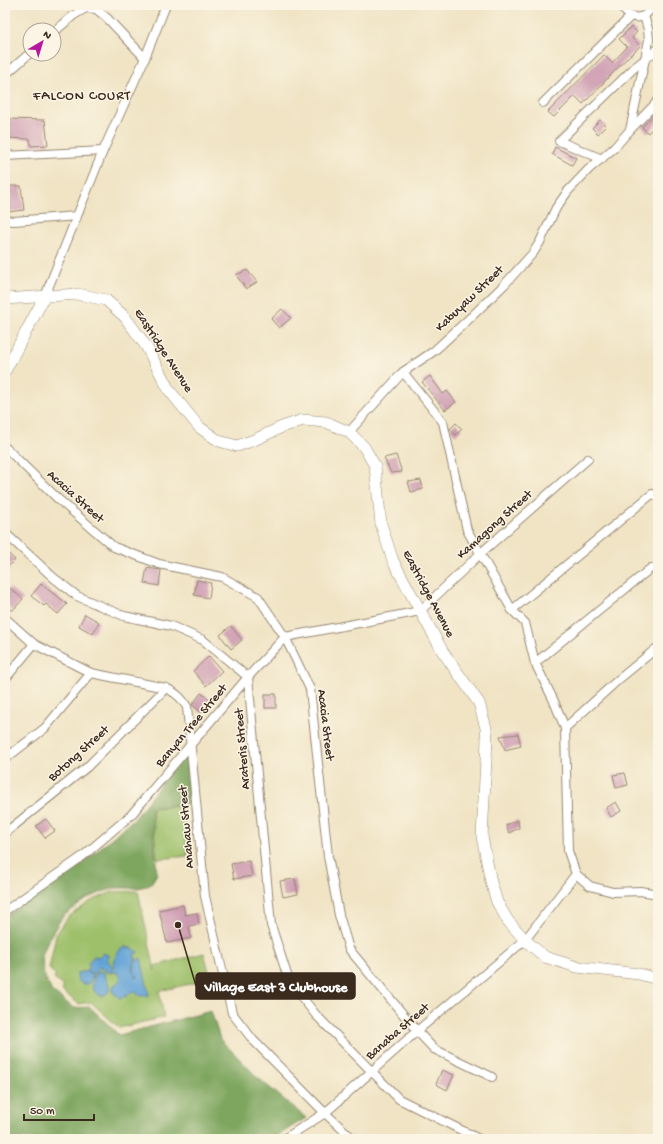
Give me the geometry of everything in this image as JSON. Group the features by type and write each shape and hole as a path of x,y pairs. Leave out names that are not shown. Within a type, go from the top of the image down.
{"street":[{"path":"5,371 45,296 103,152 145,58 166,5"},
{"path":"621,5 626,14 638,17 644,16 649,12 652,5"},
{"path":"62,25 74,15 86,8 96,9 107,18 145,58"},
{"path":"543,103 631,16"},
{"path":"630,130 649,40 648,29 644,16"},
{"path":"602,159 559,141 634,68 658,49"},
{"path":"5,75 22,60"},
{"name":"Kabuyaw Street","path":"349,432 403,372 434,351 505,284 533,253 540,242 556,208 568,191 589,169 614,148 658,101"},
{"path":"5,156 103,152"},
{"path":"5,220 14,221 77,216"},
{"name":"Eastridge Avenue","path":"5,299 78,294 106,300 125,317 146,346 169,390 199,427 218,441 237,446 302,420 326,422 349,432 364,447 375,466 381,524 393,561 443,652 479,703 486,728 487,740 482,837 486,861 497,902 508,921 525,940 545,958 571,966 639,974 658,979"},
{"path":"403,372 443,422 467,530 512,610 525,623 535,663 565,728 568,851 576,874 590,886 613,892 640,891 658,894"},
{"name":"Acacia Street","path":"5,447 58,499 114,547 159,564 222,577 258,597 285,637 310,689 328,856 339,915 349,949 417,1031 434,1049 492,1077"},
{"name":"Kamagong Street","path":"420,611 481,553 588,459"},
{"path":"512,610 652,494 658,496"},
{"path":"5,533 54,578 77,596 124,616 170,626 203,640 248,677"},
{"path":"535,663 651,568"},
{"path":"285,637 420,611"},
{"name":"Anahaw Street","path":"5,618 34,644 91,673 166,688 181,698 187,707 205,896 232,1013 253,1040 324,1114 353,1139"},
{"name":"Banyan Tree Street","path":"5,911 83,856 131,814 248,677 285,637"},
{"path":"5,679 34,644"},
{"path":"565,728 618,680 658,647"},
{"path":"5,759 45,728 91,673"},
{"name":"Arateris Street","path":"248,677 271,925 289,981 316,1015 399,1099 479,1139"},
{"name":"Botong Street","path":"5,833 87,767 166,688"},
{"name":"Banaba Street","path":"284,1139 324,1114 417,1031 525,940 576,874"}],"green space":[{"path":"180,758 186,758 188,804 151,808 157,874 150,885 138,888 116,888 102,892 87,899 63,916 51,935 42,954 43,973 52,992 74,1008 90,1007 119,1035 211,1011 220,1039 257,1077 306,1118 272,1139 5,1139 5,917 85,861 136,817"},
{"path":"182,806 188,856 157,859 152,808"},
{"path":"138,891 155,971 154,966 204,953 211,979 159,991 164,1017 119,1028 91,1002 79,1004 63,992 62,985 54,979 56,975 49,969 56,935 68,917 91,901 112,892"}],"water":[{"path":"125,947 132,948 138,952 134,955 136,958 132,968 134,973 134,964 137,959 138,960 141,958 149,995 140,996 135,992 131,992 127,996 120,998 112,991 114,985 120,981 121,978 118,973 113,972 116,954"},
{"path":"103,953 108,955 108,961 112,965 111,973 105,971 99,966 96,973 89,973 87,969 90,966 88,963 94,956 99,957"},
{"path":"86,971 87,973 93,975 93,977 89,983 83,984 78,981 77,973"},
{"path":"100,971 105,973 104,975 109,987 108,993 101,996 94,991 92,983 94,981 94,976"}],"building":[{"path":"631,27 637,32 632,38 640,46 583,104 575,96 554,117 548,112 604,55 612,63 627,47 619,39"},
{"path":"658,111 658,122 648,133 642,127"},
{"path":"5,119 45,120 48,145 31,146 30,139 5,138"},
{"path":"600,120 606,126 598,134 592,128"},
{"path":"555,147 576,158 572,165 552,154"},
{"path":"5,186 21,186 24,210 7,212"},
{"path":"247,270 257,282 246,289 236,275"},
{"path":"282,309 291,318 279,328 271,319"},
{"path":"430,376 443,394 447,391 456,402 445,410 422,382"},
{"path":"456,423 462,429 456,435 450,429"},
{"path":"396,455 402,472 391,473 384,458"},
{"path":"421,480 423,489 411,492 408,482"},
{"path":"5,550 15,560 5,570"},
{"path":"147,568 161,570 159,586 144,583"},
{"path":"197,580 211,583 209,598 194,595"},
{"path":"41,584 67,604 58,614 46,604 44,606 31,596"},
{"path":"10,588 23,599 12,611 5,604 5,594"},
{"path":"85,614 99,622 93,634 79,626"},
{"path":"231,626 242,640 231,649 220,635"},
{"path":"209,656 222,671 206,686 193,671"},
{"path":"201,693 211,700 202,713 192,705"},
{"path":"265,694 276,694 276,708 265,708"},
{"path":"518,734 521,746 505,750 500,736"},
{"path":"625,773 628,785 616,788 613,775"},
{"path":"616,802 621,811 611,817 606,808"},
{"path":"46,819 55,831 45,838 36,826"},
{"path":"518,820 519,828 509,833 506,825"},
{"path":"249,861 252,876 234,879 231,864"},
{"path":"295,879 298,894 283,897 280,881"},
{"path":"183,905 185,915 197,913 199,924 189,926 191,938 167,943 159,910"},
{"path":"442,1070 454,1075 447,1090 436,1084"}],"place":[{"name":"Village East 3 Clubhouse","path":"178,925"}],"district":[{"name":"FALCON COURT","path":"82,96"}]}
